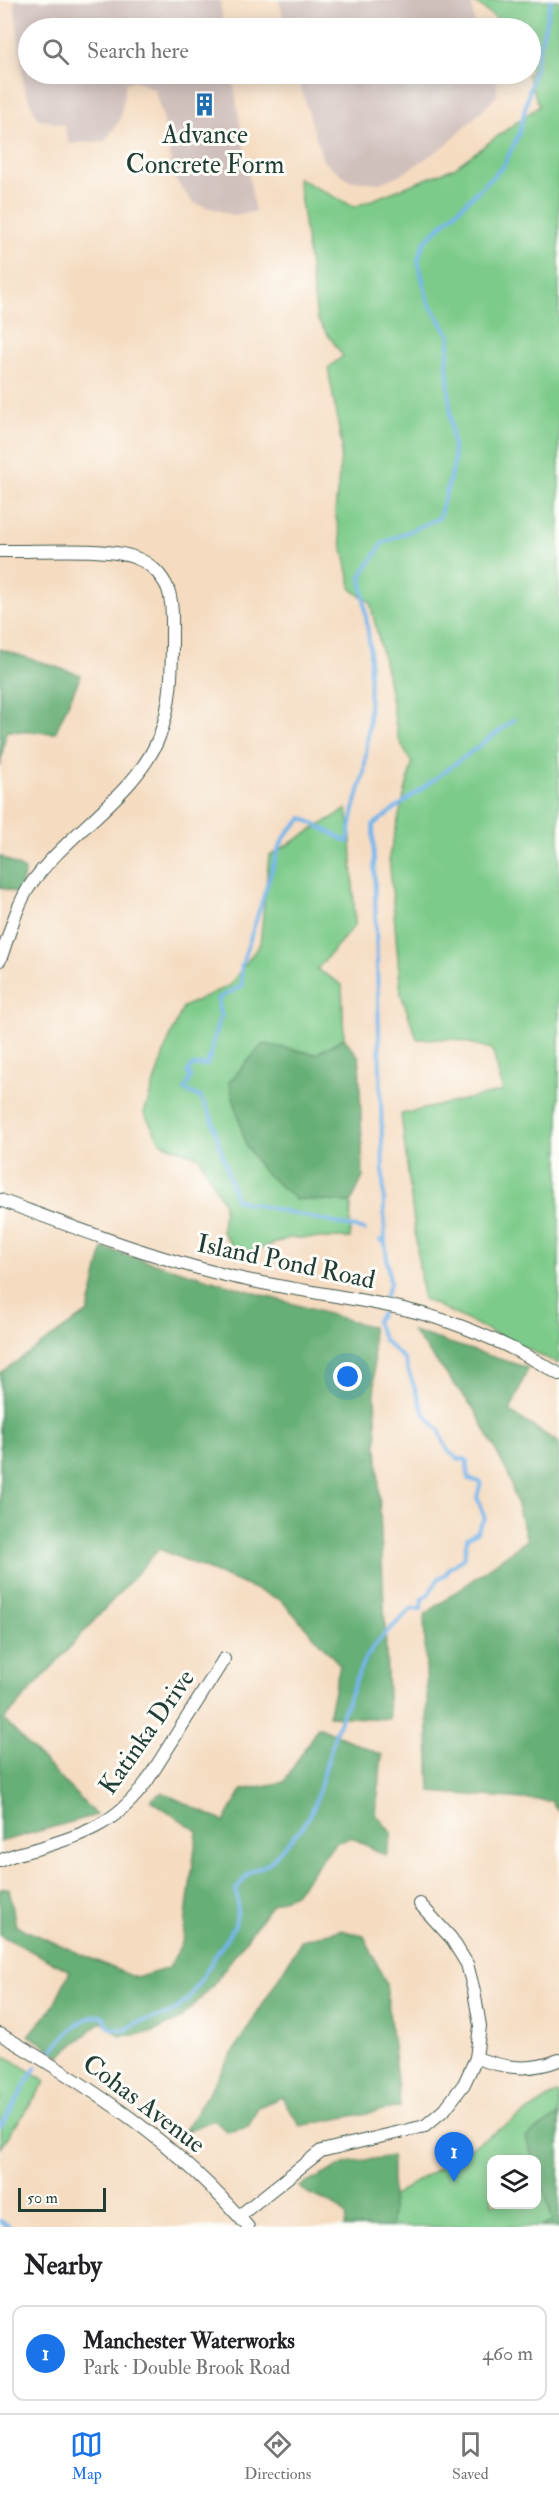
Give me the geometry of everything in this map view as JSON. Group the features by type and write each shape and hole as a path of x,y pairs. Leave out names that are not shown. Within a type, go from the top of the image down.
{"street":[{"path":"0,551 108,553 137,558 150,565 160,575 169,594 172,642 167,712 159,739 144,764 126,785 59,850 30,886 0,960"},
{"name":"Island Pond Road","path":"1,1203 189,1266 433,1317 499,1341 559,1374"},
{"name":"Katinka Drive","path":"0,1861 75,1837 115,1817 135,1798 147,1781 224,1659"},
{"path":"239,2216 321,2151 425,2126 445,2109 464,2084 476,2058 480,2026 467,1964 452,1938 420,1904"},
{"name":"Cohas Avenue","path":"0,2034 100,2096 161,2140 201,2174 248,2227"},
{"path":"476,2058 504,2067 546,2065 559,2060"}],"shaded area":[{"path":"14,0 220,0 223,18 18,18 18,35"},
{"path":"279,0 467,0 472,5 474,18 284,18"},
{"path":"24,84 126,84 120,120 105,141 69,144 64,125 38,119"},
{"path":"143,84 234,84 255,212 234,215 193,203 173,177 164,122 154,89"},
{"path":"300,84 497,84 497,96 446,145 404,173 380,183 351,181 323,161"}],"green space":[{"path":"471,0 559,0 559,1364 423,1299 401,1114 503,1091 492,1049 454,1039 417,1039 401,994 389,856 412,764 398,738 387,674 370,602 352,590 335,513 342,446 328,368 343,356 317,319 298,178 354,207 454,168 539,106 531,84 541,84 541,18 496,18"},
{"path":"0,649 81,675 55,733 6,731 0,766"},
{"path":"347,809 351,838 355,925 317,969 342,985 344,1038 316,1054 263,1044 295,1199 351,1202 350,1238 289,1238 239,1257 222,1231 224,1204 199,1157 161,1143 144,1113 166,1047 183,1007 230,985 260,944 269,856"},
{"path":"0,856 25,870 19,894 0,887"},
{"path":"344,1038 359,1057 363,1177 351,1202 295,1199 261,1169 246,1145 229,1082 263,1044 316,1054"},
{"path":"103,1248 372,1327 389,1719 328,1716 340,1665 281,1600 159,1549 4,1720 96,1815 0,1842 0,1373 88,1312"},
{"path":"412,1331 528,1368 510,1412 559,1443 559,1812 551,1801 430,1792 424,1615 527,1540 508,1474 474,1409"},
{"path":"318,1727 382,1755 376,1814 392,1834 386,1856 351,1837 335,1843 295,1894 272,1904 210,1989 180,2019 151,2033 120,2036 102,2021 60,2056 29,2035 51,2010 70,1971 0,1935 0,1889 9,1888 16,1926 136,1978 169,1968 183,1940 197,1831 151,1800 162,1792 224,1822 242,1790 284,1782"},
{"path":"341,1930 364,1936 386,1984 400,2107 300,2126 282,2097 258,2107 248,2127 227,2132 214,2120 184,2132 302,1940"},
{"path":"5,2056 46,2081 0,2148 0,2065"},
{"path":"557,2093 559,2095 559,2227 344,2227"},
{"path":"559,2115 559,2227 540,2227 553,2221 541,2182 541,2155 532,2155 526,2137"},
{"path":"392,2156 392,2227 344,2227 347,2217 342,2211 299,2187 346,2163"}],"waterway":[{"path":"541,42 551,0"},
{"path":"365,1230 236,1200 211,1116 200,1097 185,1090 191,1076 187,1073 192,1066 207,1065 222,1015 219,1012 219,998 242,986 241,968 279,847 288,832 303,818 348,842 364,773 369,724 370,648 361,576 383,543 439,518 454,464 447,363 450,336 428,302 418,260 424,242 503,167 519,134 531,84"},
{"path":"385,1243 373,825 514,720"},
{"path":"380,1240 385,1243 390,1284 385,1298"},
{"path":"50,2053 73,2028 86,2019 102,2015 110,2028 126,2030 136,2023 170,2014 188,2000 235,1925 238,1906 236,1889 250,1872 268,1864 304,1825 315,1804 337,1728 363,1662 378,1641 411,1609 421,1609 422,1599 428,1595 439,1578 464,1558 467,1538 477,1532 485,1519 477,1497 481,1482 468,1479 467,1461 458,1459 448,1451 439,1430 424,1413 404,1359 384,1340 376,1322 381,1314"},
{"path":"0,2126 36,2067"},
{"path":"0,2221 9,2227"}],"place":[{"name":"Advance Concrete Form","path":"205,104"},
{"name":"Manchester Waterworks","path":"454,2182"}]}
